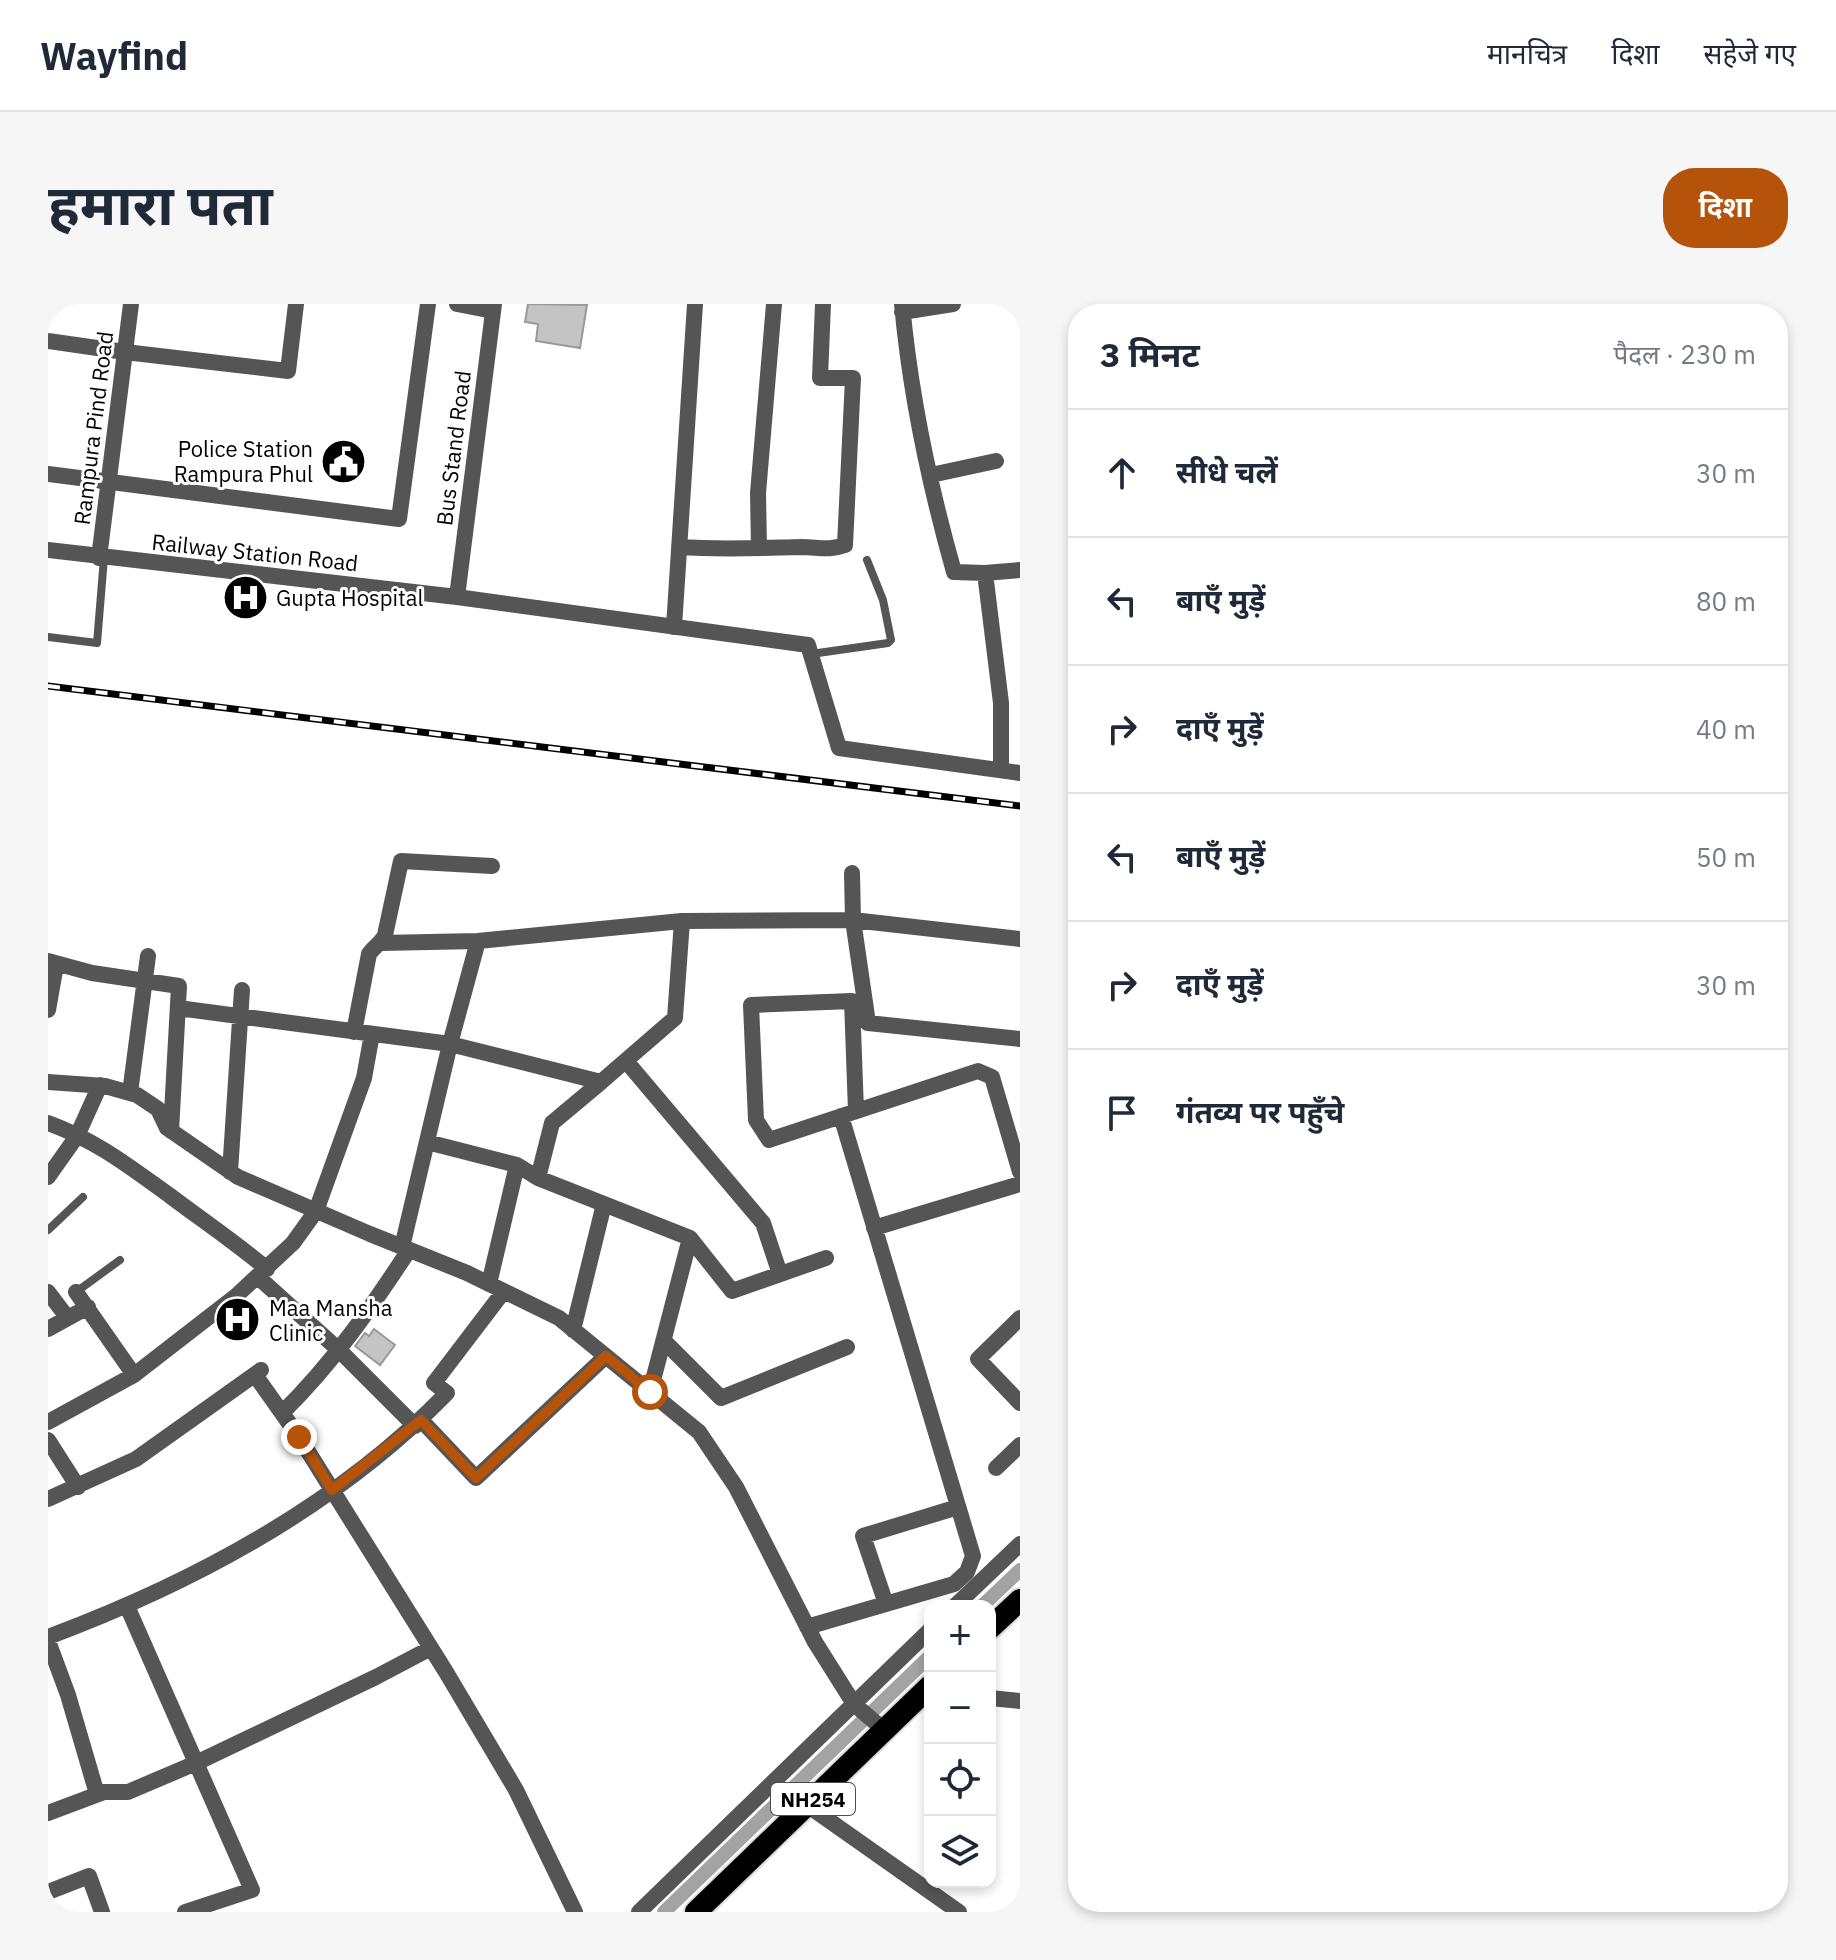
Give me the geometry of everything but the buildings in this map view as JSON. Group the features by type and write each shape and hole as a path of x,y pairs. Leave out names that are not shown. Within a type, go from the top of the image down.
{"highway":[{"path":"996,1622 1020,1600"},
{"name":"NH254","path":"696,1912 807,1805 878,1723 924,1693"}],"street":[{"name":"Rampura Pind Road","path":"100,560 131,304"},
{"path":"48,341 288,371 296,304"},
{"path":"48,474 399,519 428,304"},
{"path":"457,304 494,307"},
{"path":"674,627 695,304"},
{"path":"759,548 758,493 774,304"},
{"path":"680,547 720,550 807,547 830,551 845,545 853,378 820,378 823,304"},
{"path":"953,304 902,308 907,353 938,515 954,572 1020,570"},
{"name":"Bus Stand Road","path":"457,597 494,307"},
{"path":"931,475 996,461"},
{"name":"Railway Station Road","path":"48,550 100,560 457,597 808,645 811,654"},
{"path":"48,558 100,560"},
{"path":"985,573 1001,703 1001,770"},
{"path":"811,654 839,748 1020,773"},
{"path":"354,1032 369,954 385,935 401,861 492,866"},
{"path":"852,873 853,920 868,1023 1020,1039"},
{"path":"381,943 478,941 682,921 853,920 1020,939"},
{"path":"538,1178 552,1123 675,1018 682,921"},
{"path":"282,1413 340,1351 406,1248 427,1142 478,941"},
{"path":"130,1093 148,956"},
{"path":"48,1010 52,963 179,986 171,1131"},
{"path":"230,1172 242,990"},
{"path":"807,1627 954,1584 967,1572 973,1556 874,1228 848,1114 852,1001 751,1005 756,1120 769,1140 848,1114 978,1071 992,1077 1020,1172"},
{"path":"178,1008 450,1044 601,1082"},
{"path":"48,1422 134,1375 262,1273 293,1243 316,1211 364,1078 372,1034"},
{"path":"626,1061 763,1223 780,1274"},
{"path":"48,1082 100,1085 130,1093 158,1109 171,1131 230,1172 497,1287 559,1318 699,1432 736,1487 807,1627 856,1705 878,1723"},
{"path":"48,1177 78,1134 100,1085"},
{"path":"48,1123 78,1134 109,1151 229,1237 340,1351 476,1478 606,1356"},
{"path":"427,1142 517,1165 538,1178 690,1238 732,1291 826,1258"},
{"path":"97,1794 52,1663 48,1639 127,1606 268,1532 332,1490 418,1423 447,1393 434,1383 497,1287 517,1165"},
{"path":"874,1228 1020,1184"},
{"path":"573,1330 604,1204"},
{"path":"650,1392 690,1238"},
{"path":"48,1292 67,1317"},
{"path":"76,1292 134,1375"},
{"path":"48,1329 88,1307"},
{"path":"1020,1318 978,1359 1020,1403"},
{"path":"664,1341 721,1398 847,1347"},
{"path":"48,1499 158,1446 259,1372 516,1790 575,1912"},
{"path":"48,1440 78,1487"},
{"path":"996,1468 1020,1445"},
{"path":"886,1604 863,1536 958,1507"},
{"path":"961,1600 1020,1544"},
{"path":"127,1606 252,1890 185,1912"},
{"path":"639,1912 924,1636"},
{"path":"48,1813 104,1792 128,1792 196,1763 431,1648"},
{"path":"996,1699 1020,1701"},
{"path":"807,1805 959,1912"},
{"path":"48,1892 89,1876 102,1912"}],"lane":[{"path":"48,637 97,643 100,560"},
{"path":"811,654 888,643 891,640 883,600 867,560"},
{"path":"48,1230 83,1197"},
{"path":"76,1292 120,1260"}],"waterway":[{"path":"988,1600 1020,1570"},
{"path":"664,1912 924,1662"}],"railway":[{"path":"48,686 1020,806"}],"place":[{"name":"Police Station Rampura Phul","path":"344,461"},
{"name":"Gupta Hospital","path":"245,597"},
{"name":"Maa Mansha Clinic","path":"238,1320"}],"route":[{"path":"299,1437 332,1490 421,1420 476,1478 606,1356 650,1392"}]}
